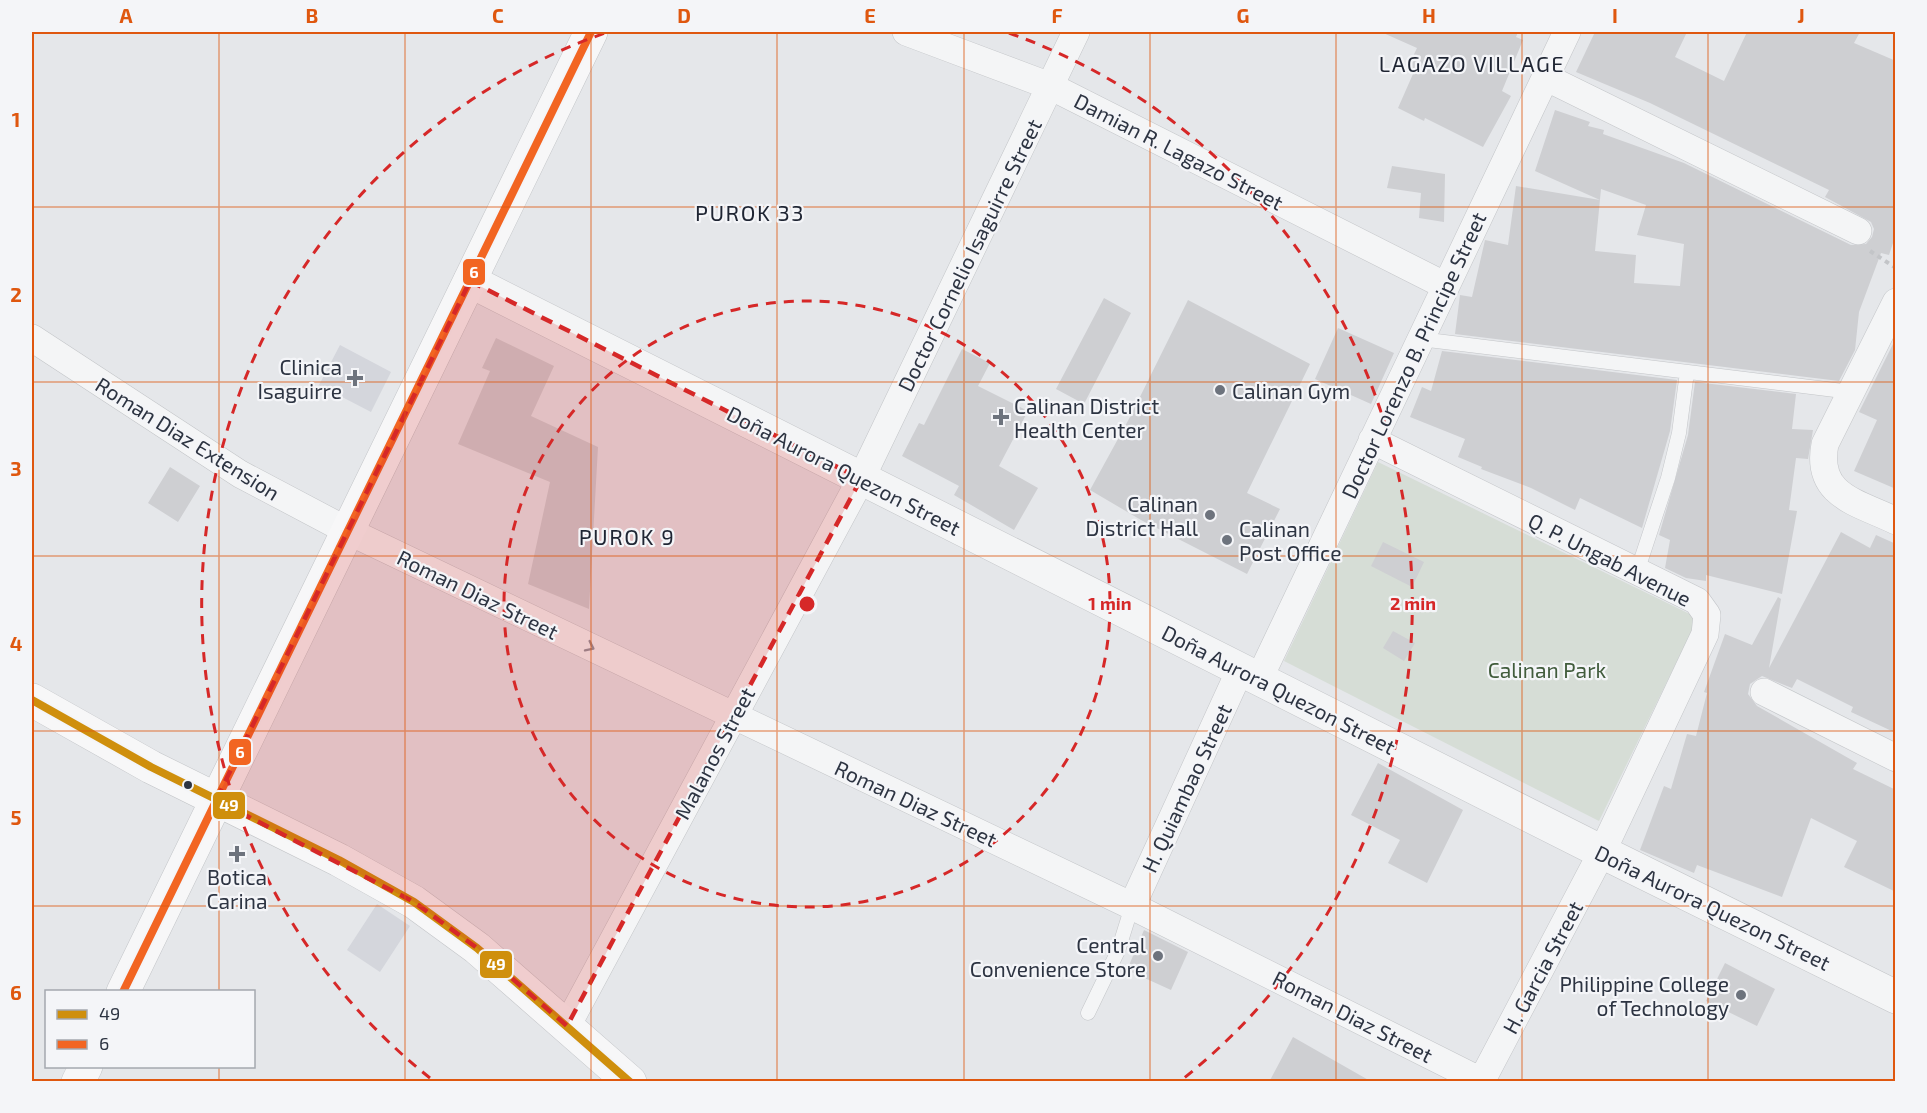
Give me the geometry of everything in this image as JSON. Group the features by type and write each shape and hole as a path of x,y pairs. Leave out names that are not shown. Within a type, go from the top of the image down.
{"main road":[{"path":"124,990 591,32"},
{"path":"32,700 95,737 339,860 414,902 477,948 630,1082"},
{"path":"78,1082 85,1068"}],"street":[{"name":"Damian R. Lagazo Street","path":"906,32 1050,86 1446,286"},
{"name":"Doctor Cornelio Isaguirre Street","path":"861,479 1076,32"},
{"name":"Doctor Lorenzo B. Principe Street","path":"1250,674 1372,440 1567,32"},
{"path":"1545,77 1858,231"},
{"name":"Doña Aurora Quezon Street","path":"470,281 1602,852 1894,993"},
{"path":"1896,302 1825,444 1822,458 1824,475 1831,486 1844,496 1896,521"},
{"name":"Roman Diaz Extension","path":"32,338 240,474 348,531"},
{"name":"Q. P. Ungab Avenue","path":"1372,440 1704,607 1708,624 1602,852"},
{"name":"Malanos Street","path":"567,1026 861,479"},
{"name":"Roman Diaz Street","path":"348,531 1132,906 1481,1081"},
{"name":"H. Quiambao Street","path":"1132,906 1250,674"},
{"path":"1764,692 1896,758"},
{"name":"H. Garcia Street","path":"1481,1081 1602,852"}],"lane":[{"path":"1420,339 1851,392"},
{"path":"1637,572 1668,478 1679,433 1688,372"},
{"path":"1088,1013 1118,951 1132,906"}],"highlighted area":[{"path":"470,281 861,479 567,1026 477,948 414,902 216,800"}],"shaded area":[{"name":"Clinica Isaguirre","path":"340,345 391,372 371,412 319,385"},
{"path":"377,904 410,926 380,972 347,950"}],"green space":[{"name":"Calinan Park","path":"1378,462 1698,618 1599,821 1284,661"}],"building":[{"path":"1381,32 1518,32 1516,37 1523,40 1502,91 1511,96 1483,147 1425,118 1424,121 1398,108 1413,74 1406,71 1417,48"},
{"path":"1595,32 1687,32 1675,57 1724,81 1747,32 1860,32 1854,43 1896,61 1896,234 1889,255 1881,253 1859,312 1855,350 1839,381 1455,334 1460,295 1472,297 1485,240 1508,245 1516,186 1600,200 1535,171 1555,110 1590,122 1588,126 1604,130 1603,134 1684,163 1851,245 1866,244 1872,237 1874,229 1871,222 1825,197 1829,190 1650,103 1576,72","holes":["1601,189 1646,205 1637,235 1684,244 1680,286 1634,283 1636,255 1595,251"]},
{"path":"1392,166 1445,174 1444,222 1419,218 1421,193 1387,188"},
{"path":"1104,298 1131,313 1084,404 1056,389"},
{"path":"1188,300 1310,364 1247,493 1280,509 1247,574 1141,520 1090,490 1130,417"},
{"path":"1338,328 1394,353 1371,404 1315,379"},
{"path":"496,338 554,366 531,416 598,447 589,609 528,584 550,482 458,444 490,371 482,368"},
{"path":"1896,338 1896,489 1854,471 1877,420 1859,412"},
{"path":"962,349 990,363 978,386 1028,411 999,466 1038,488 1014,530 954,495 959,486 902,456 919,423 924,425"},
{"path":"1442,351 1677,380 1670,431 1642,528 1580,498 1575,510 1531,488 1481,469 1482,467 1458,457 1465,439 1410,417 1422,387 1431,391"},
{"path":"1695,382 1796,394 1792,429 1813,430 1808,459 1796,458 1789,510 1797,511 1782,594 1706,575 1706,581 1686,578 1665,568 1670,540 1659,535 1688,435"},
{"path":"170,467 200,486 178,522 148,503"},
{"path":"1841,532 1870,548 1876,535 1896,544 1896,733 1851,712 1853,707 1797,679 1792,688 1762,676 1750,684 1748,694 1757,706 1857,763 1853,769 1896,790 1896,892 1844,867 1857,841 1811,818 1782,897 1697,865 1694,873 1640,850 1664,786 1671,789 1687,734 1696,736 1707,693 1704,692 1725,634 1752,645 1778,597 1781,599 1769,668"},
{"path":"1383,542 1424,562 1412,587 1371,566"},
{"path":"1393,631 1415,643 1404,661 1383,648"},
{"path":"1378,763 1463,810 1427,883 1388,863 1400,840 1351,815"},
{"path":"1144,930 1188,952 1171,990 1127,970"},
{"name":"Philippine College of Technology","path":"1725,963 1775,989 1757,1026 1706,1001"},
{"path":"1293,1037 1372,1082 1269,1082"}],"transit line":[{"name":"6","path":"124,990 591,32"},
{"name":"49","path":"32,700 151,767 339,860 414,902 477,948 630,1082"}],"place":[{"name":"Clinica Isaguirre","path":"355,378"},
{"name":"Calinan Gym","path":"1220,390"},
{"name":"Calinan District Health Center","path":"1001,417"},
{"name":"Calinan District Hall","path":"1210,515"},
{"name":"Calinan Post Office","path":"1227,540"},
{"name":"Botica Carina","path":"237,854"},
{"name":"Central Convenience Store","path":"1158,956"},
{"name":"Philippine College of Technology","path":"1741,995"}],"district":[{"name":"LAGAZO VILLAGE","path":"1472,63"},
{"name":"PUROK 33","path":"750,212"},
{"name":"PUROK 9","path":"627,536"}]}
